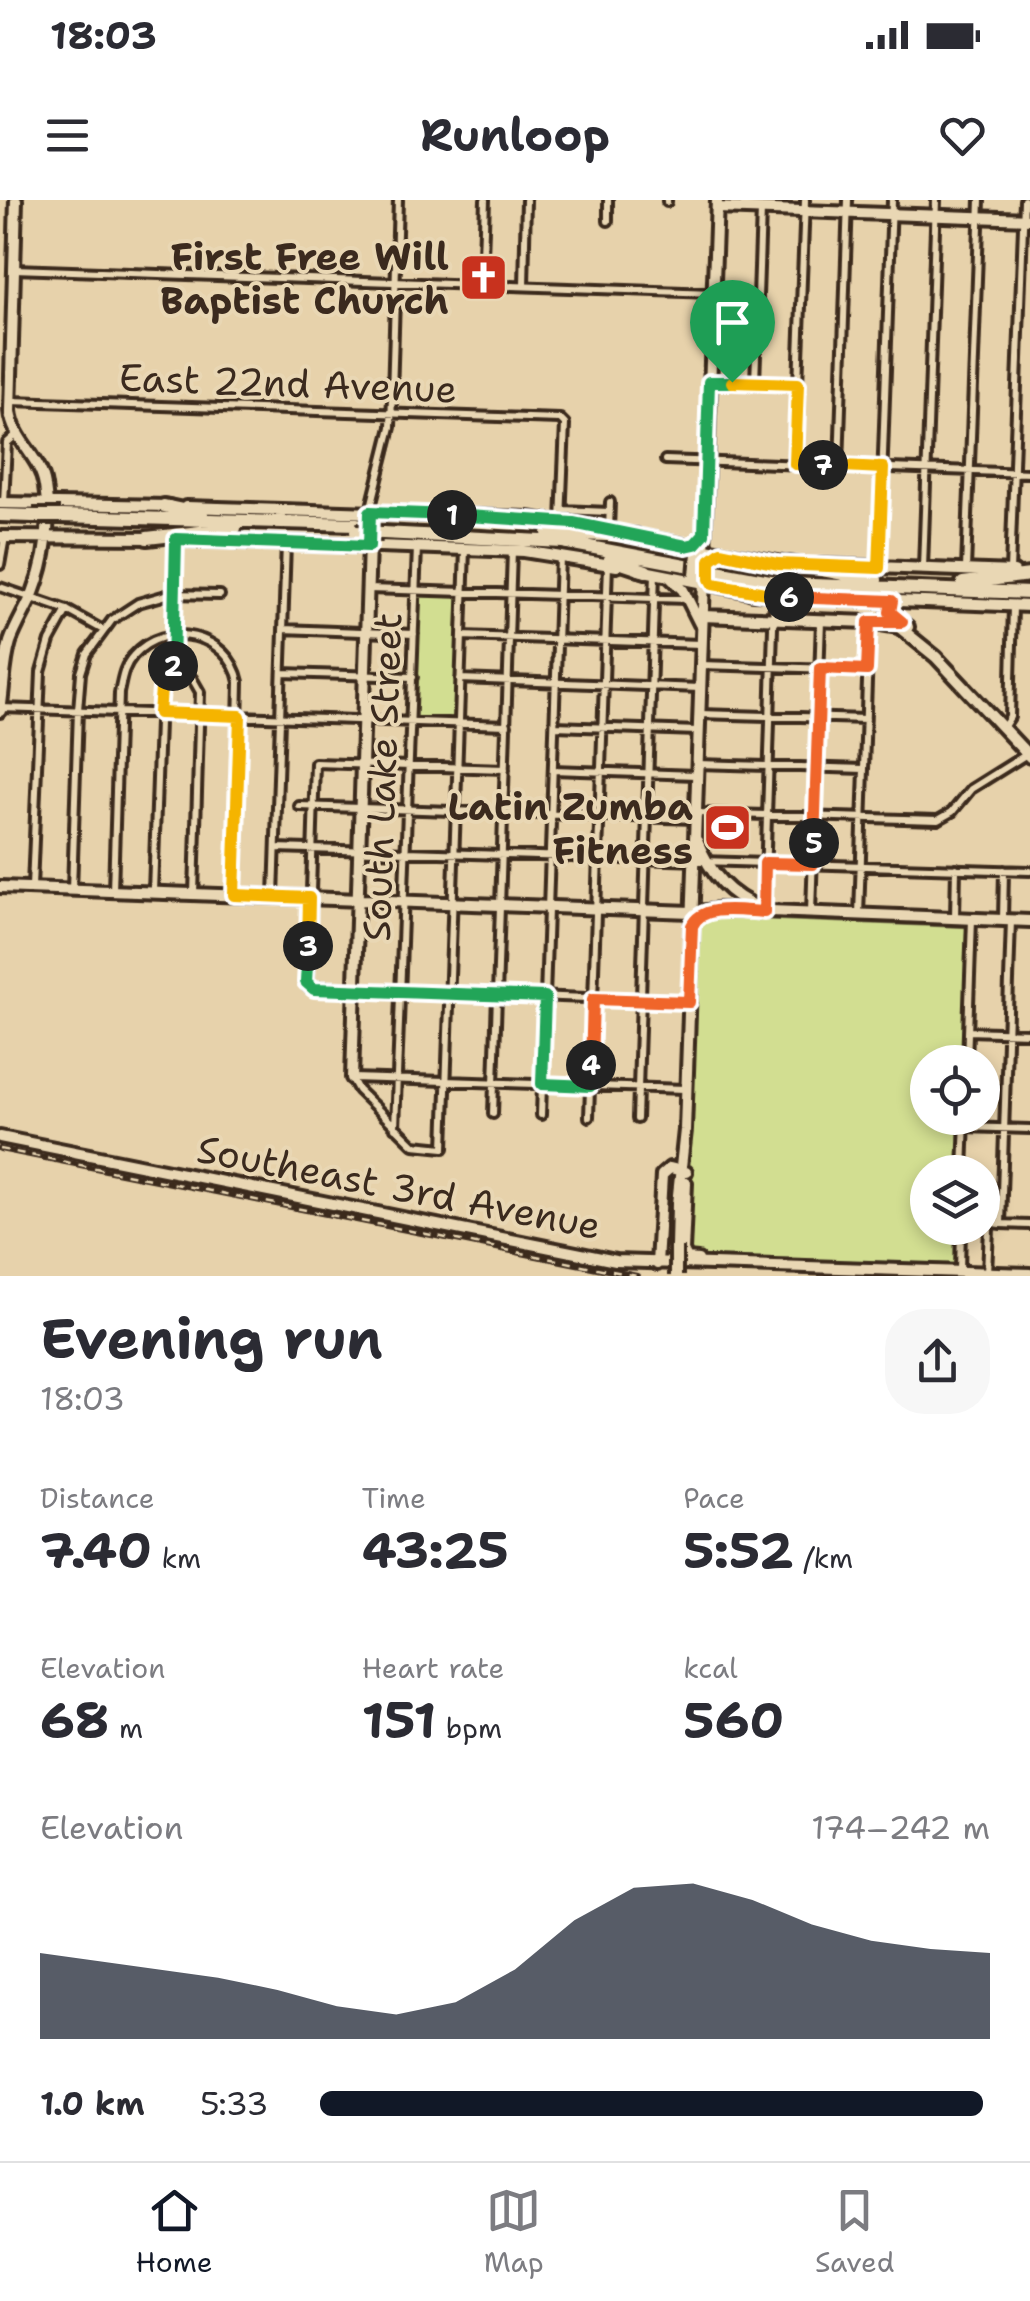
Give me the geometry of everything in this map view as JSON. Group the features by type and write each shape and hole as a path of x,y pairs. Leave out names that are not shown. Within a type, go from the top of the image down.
{"highway":[{"path":"164,506 237,525"},
{"path":"1,507 46,520 636,536"},
{"path":"2,532 46,520"},
{"path":"147,538 237,525"},
{"path":"384,529 564,542 771,582 883,584"},
{"path":"547,533 765,574 1030,603"},
{"path":"505,538 598,556 651,572"},
{"path":"790,564 883,584"},
{"path":"752,592 1030,574"},
{"path":"965,577 1030,585"},
{"path":"930,590 1030,593"}],"main road":[{"path":"0,709 6,656 44,561 46,520 42,472 16,435 7,407 16,200"},
{"path":"713,1264 684,1255 684,1152 692,914 699,861 694,834 718,203 732,209 804,206 848,213 1026,219"},
{"path":"46,520 164,506 356,528 369,546"},
{"path":"46,520 147,538 286,543 356,528 370,512"},
{"path":"370,512 384,529 417,547 560,555 774,596 883,584 923,569 965,577 1030,574"},
{"path":"352,1078 370,512"},
{"path":"369,546 384,529 561,516 705,551 790,564"},
{"path":"704,532 695,544 705,551"},
{"path":"668,576 702,622"},
{"path":"703,597 710,590 705,581"},
{"path":"883,584 1013,605 1030,603"},
{"path":"883,584 890,612 901,625 936,649 1029,752"},
{"path":"702,622 774,618 901,625"},
{"path":"699,861 744,906"},
{"path":"0,887 648,909 699,915 744,906 811,914 1030,921"},
{"path":"692,914 722,910"},
{"name":"Southeast 3rd Avenue","path":"0,1137 616,1261 1023,1274"},
{"path":"657,1264 662,1174 666,1169 684,1170"},
{"path":"676,1276 684,1170"}],"street":[{"path":"370,512 390,436 398,200"},
{"path":"482,285 485,200"},
{"path":"524,286 526,200"},
{"path":"608,200 608,221"},
{"path":"839,466 848,200"},
{"path":"883,584 892,200"},
{"path":"923,569 936,200"},
{"path":"965,577 980,200"},
{"path":"1010,572 1024,200"},
{"path":"795,464 804,206"},
{"path":"755,383 761,210"},
{"path":"14,269 712,293"},
{"path":"709,382 798,384"},
{"name":"East 22nd Avenue","path":"7,407 564,421 561,516"},
{"path":"1,507 7,443 16,435"},
{"path":"665,460 1030,473"},
{"path":"609,530 610,502"},
{"path":"561,516 609,512"},
{"path":"0,565 2,532"},
{"path":"153,892 159,713 161,689 172,676 176,539"},
{"path":"274,896 286,543"},
{"name":"South Lake Street","path":"396,1128 417,547"},
{"path":"465,549 447,1081 444,1148 416,1146 358,1090 352,1078 399,1079 447,1081 494,1083 638,1088 686,1089"},
{"path":"493,1114 512,551"},
{"path":"541,1116 560,555"},
{"path":"589,1118 608,564"},
{"path":"637,1118 648,909 646,861 655,598 651,572"},
{"path":"0,587 67,610 103,630"},
{"path":"368,588 688,599"},
{"path":"72,890 78,710 87,654 103,630 138,603 174,594 220,595"},
{"path":"767,911 765,863 774,596"},
{"path":"1006,725 1013,605"},
{"path":"32,888 38,709 46,650 67,610"},
{"path":"811,914 821,620"},
{"path":"860,915 869,622"},
{"path":"284,630 414,634"},
{"path":"113,891 123,674 132,656 150,642 173,635 195,636 214,644 238,674 234,895"},
{"path":"462,636 701,644"},
{"path":"700,664 867,670"},
{"path":"282,673 413,678"},
{"path":"172,676 188,677 197,684 200,714 194,894"},
{"path":"460,680 700,688"},
{"path":"0,709 506,725"},
{"path":"699,714 866,719"},
{"path":"555,726 698,732"},
{"path":"299,806 599,816 938,820 952,812 972,788 1017,764 1029,752"},
{"path":"505,769 315,763 308,987 689,1002"},
{"path":"553,770 648,774 768,766 864,769"},
{"path":"276,848 1030,871"},
{"path":"955,918 956,868"},
{"path":"1001,1224 1008,1033 1004,870"},
{"path":"968,1045 972,919"},
{"path":"968,1031 1030,1033"},
{"path":"1000,1127 1030,1129"},
{"path":"987,1272 991,1224 1030,1225"},
{"path":"960,1272 961,1245"}],"green space":[{"path":"418,595 460,596 455,720 414,718"},
{"path":"702,917 967,927 964,1045 910,1045 910,1135 960,1135 960,1155 910,1155 910,1245 957,1245 956,1266 691,1257 685,1251 695,921"}],"railway":[{"path":"0,1149 637,1276"}],"place":[{"name":"First Free Will Baptist Church","path":"484,278"},
{"name":"Latin Zumba Fitness","path":"728,828"}],"route":[{"path":"709,382 732,382 798,384 795,464 883,468 879,568 778,564 721,552 710,560 713,584 763,595 892,601 888,606 890,612 902,622 869,622 867,670 820,668 813,864 765,863 764,912 722,910 696,918 692,923 689,1002 593,999 590,1086 542,1084 545,997 308,987 309,898 234,895 240,716 159,713 161,689 172,676 176,539 369,546 370,512 528,518 691,545 704,534 709,382"}]}
